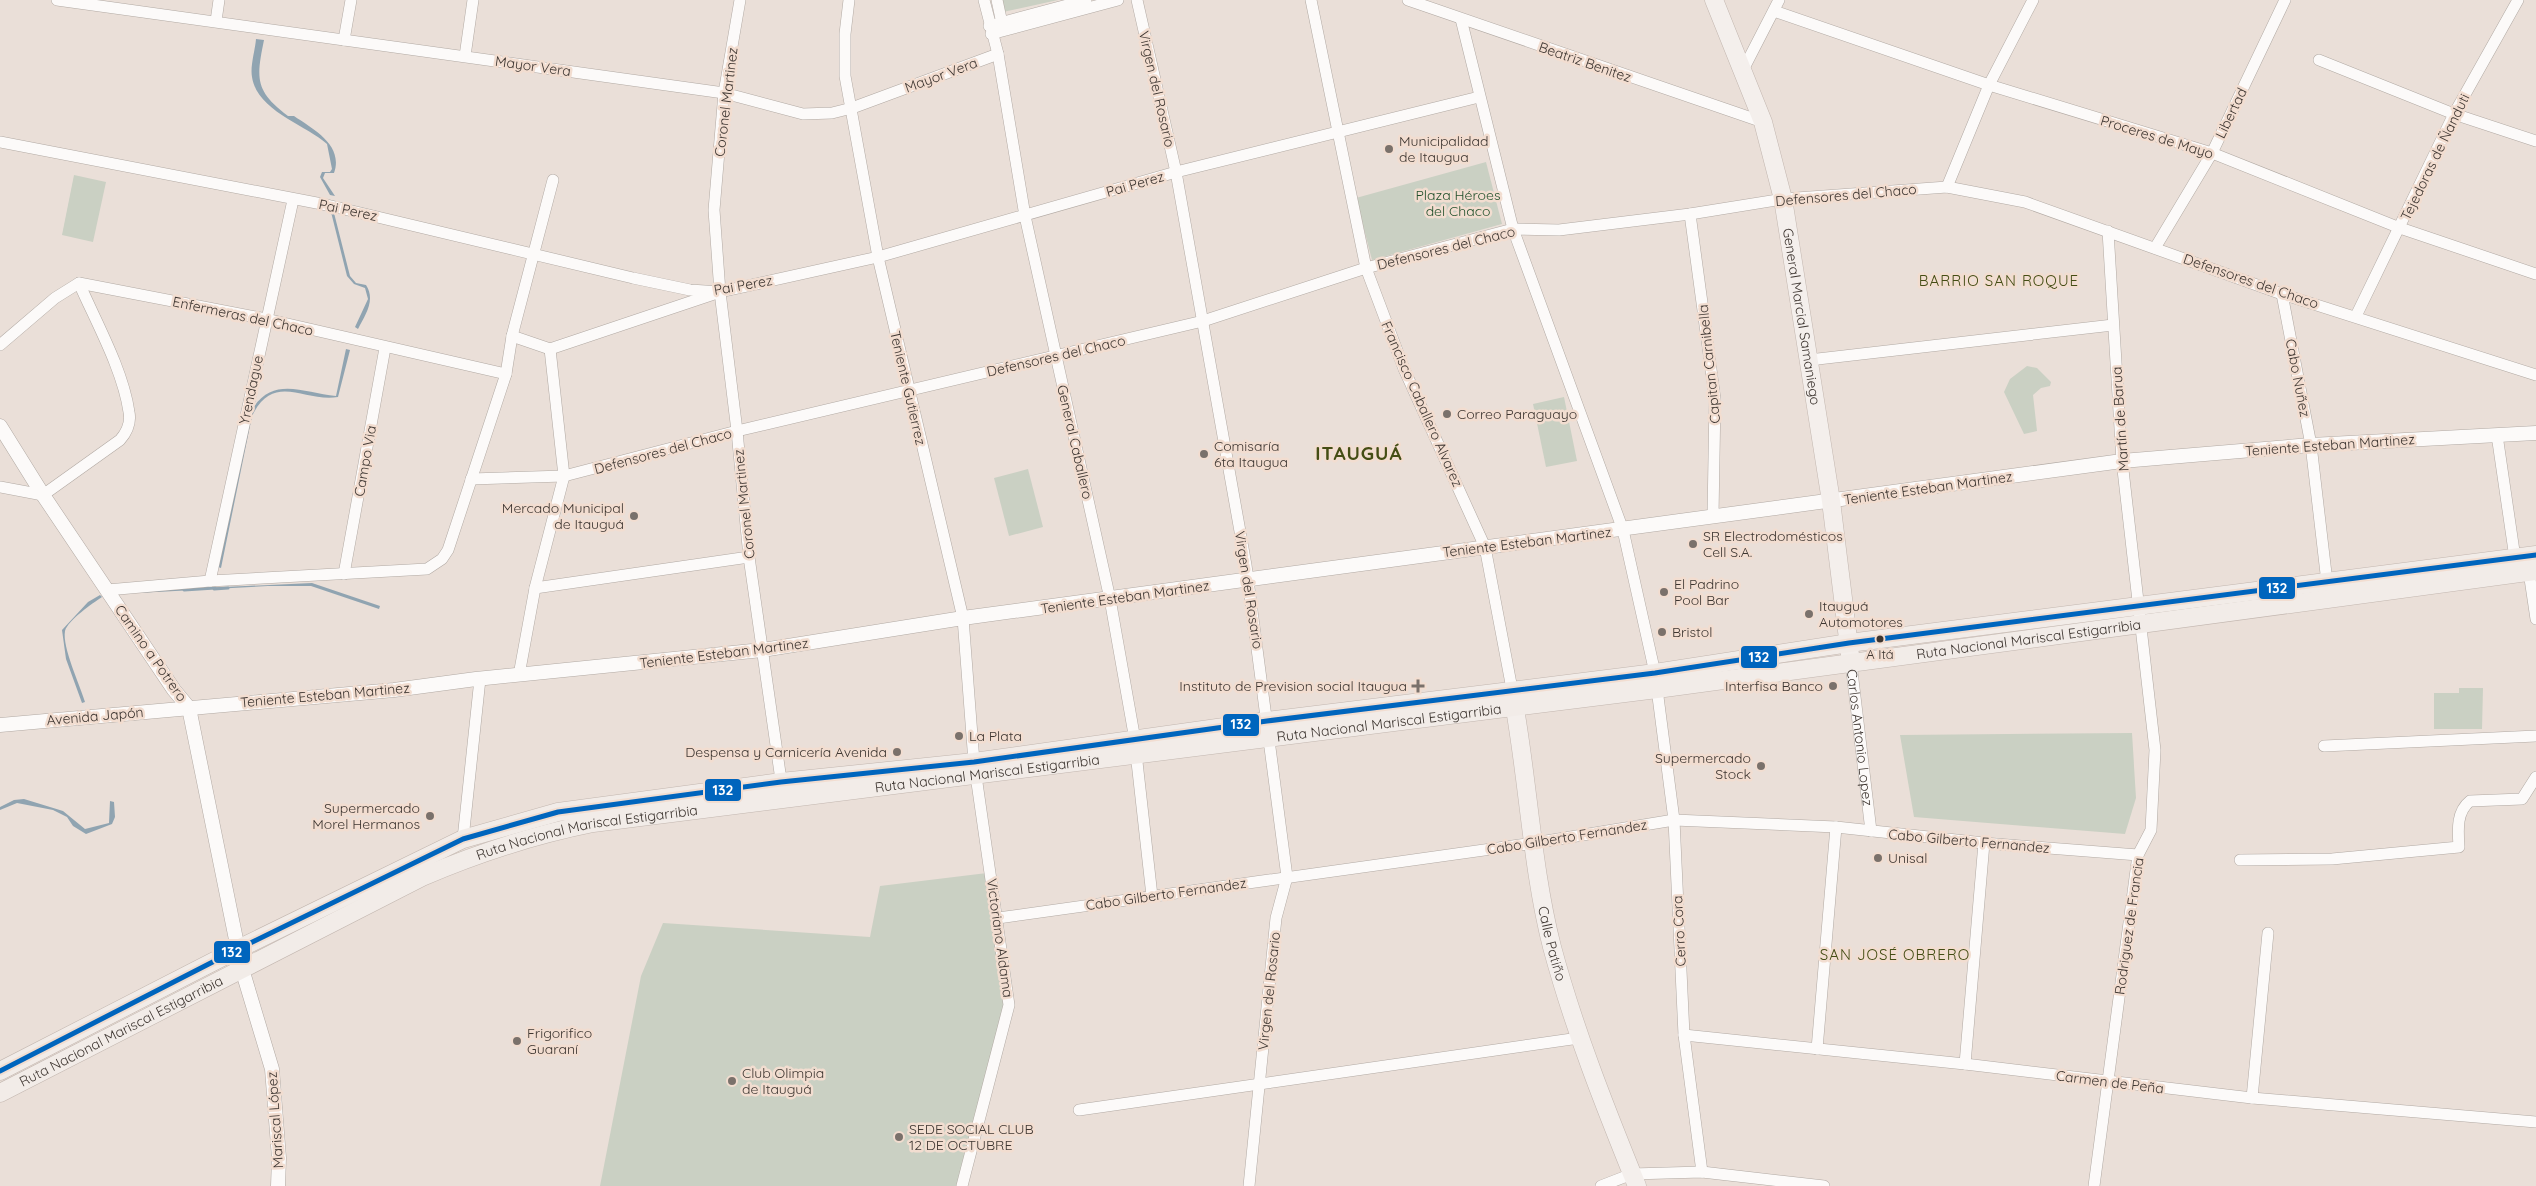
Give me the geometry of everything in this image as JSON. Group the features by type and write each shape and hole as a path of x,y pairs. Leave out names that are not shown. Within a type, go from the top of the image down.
{"highway":[{"name":"Ruta Nacional Mariscal Estigarribia","path":"0,1092 422,877 517,840 593,823 784,800 975,768 1268,728 1656,681 1851,663 2140,616 2327,582 2536,555"},
{"name":"Ruta Nacional Mariscal Estigarribia","path":"1656,681 1849,643 2140,616 2532,571"},
{"name":"Ruta Nacional Mariscal Estigarribia","path":"0,1071 237,949 462,839 519,822 590,806 781,782 975,768"}],"main road":[{"name":"General Marcial Samaniego","path":"1714,0 1763,122 1783,199 1831,501 1849,643"},
{"name":"Carlos Antonio Lopez","path":"1849,643 1851,663"},
{"name":"Calle Patiño","path":"1514,697 1534,842 1552,945 1579,1038 1608,1118 1635,1180"}],"street":[{"name":"Mayor Vera","path":"57,0 95,3 724,93 803,114 832,113 852,108 998,54"},
{"path":"216,21 219,0"},
{"path":"344,40 351,0"},
{"path":"465,56 473,0"},
{"name":"Coronel Martinez","path":"740,0 724,93 714,210 720,292 737,432 749,557 784,800"},
{"name":"Teniente Gutierrez","path":"849,0 845,34 845,76 878,257 963,618 975,768"},
{"name":"General Caballero","path":"984,0 990,30 998,54 1025,216 1110,599 1136,747 1152,896"},
{"name":"General Caballero","path":"997,0 1003,27 998,54"},
{"path":"1003,27 1086,0"},
{"path":"990,30 1118,0"},
{"name":"Virgen del Rosario","path":"1137,0 1176,172 1248,581 1287,877 1276,918 1249,1186"},
{"name":"Francisco Caballero Alvarez","path":"1311,0 1366,268 1404,369 1486,547 1514,697"},
{"name":"Beatriz Benitez","path":"1408,0 1763,122"},
{"path":"1947,186 1989,85 2033,0"},
{"name":"Libertad","path":"2155,248 2212,153 2285,0"},
{"name":"Tejedoras de Ñanduti","path":"2356,316 2454,114 2518,0"},
{"path":"1743,70 1777,5"},
{"name":"Proceres de Mayo","path":"1777,5 1989,85 2212,153 2400,228 2536,274"},
{"name":"Cerro Cora","path":"1461,19 1513,229 1623,530 1656,681 1674,820 1684,1035 1702,1172"},
{"path":"2319,60 2454,114 2536,141"},
{"name":"Pai Perez","path":"0,142 347,209 690,290 720,292 878,257 1176,172 1479,97"},
{"path":"107,590 210,581 427,569 433,566 448,550 506,374 512,336 532,253 553,180"},
{"name":"Defensores del Chaco","path":"471,479 564,476 737,432 1202,321 1366,268 1513,229 1559,230 1690,214 1783,199 1947,186 2025,202 2282,294 2356,316 2536,375"},
{"name":"Yrendague","path":"210,581 293,200"},
{"name":"Capitan Carnibella","path":"1690,214 1715,399 1713,516"},
{"name":"Martín de Barua","path":"2108,231 2122,461 2140,616"},
{"path":"0,345 55,298 79,283 116,368 130,414 126,433 120,440 43,495 0,487"},
{"name":"Enfermeras del Chaco","path":"79,283 266,319 385,348 506,374"},
{"path":"512,336 550,349 720,292"},
{"name":"Cabo Nuñez","path":"2282,294 2311,445 2327,582"},
{"path":"1809,360 2113,325"},
{"name":"Campo Via","path":"344,574 385,348"},
{"path":"520,675 535,588 564,476 550,349"},
{"name":"Camino a Potrero","path":"0,426 43,495 174,690 189,708 242,969"},
{"name":"Teniente Esteban Martinez","path":"189,708 394,690 480,679 762,650 963,618 1248,581 2122,461 2311,445 2536,433"},
{"path":"2497,435 2515,558"},
{"path":"535,588 749,557"},
{"path":"2532,571 2536,619"},
{"name":"Rodriguez de Francia","path":"2094,1186 2138,855 2151,830 2155,750 2140,616"},
{"name":"Carlos Antonio Lopez","path":"1851,663 1871,831"},
{"path":"462,839 480,679"},
{"name":"Avenida Japón","path":"0,725 189,708"},
{"path":"2324,746 2536,736"},
{"name":"Victoriano Aldama","path":"962,1186 1009,1005 975,768"},
{"path":"2240,860 2332,859 2460,847 2458,823 2464,805 2470,801 2522,799 2536,777"},
{"name":"Cabo Gilberto Fernandez","path":"998,918 1534,842 1674,820 1836,827 1984,843 2138,855"},
{"path":"1817,1049 1836,827"},
{"path":"1965,1064 1984,843"},
{"path":"2252,1098 2268,933"},
{"name":"Mariscal López","path":"242,969 272,1068 279,1158 278,1186"},
{"name":"Carmen de Peña","path":"1684,1035 1965,1064 2252,1098 2536,1122"},
{"path":"1079,1110 1579,1038"},
{"path":"1601,1186 1702,1172 1824,1186"}],"green space":[{"path":"1000,0 1058,0 1003,12"},
{"name":"Plaza Héroes del Chaco","path":"1486,162 1502,224 1372,260 1356,198"},
{"path":"74,175 106,182 93,242 62,235"},
{"path":"2027,366 2037,368 2051,382 2050,386 2041,388 2033,395 2037,431 2024,434 2004,392 2010,379"},
{"path":"1564,397 1577,461 1546,467 1533,404"},
{"path":"1028,469 1043,527 1009,536 994,478"},
{"path":"2459,688 2483,688 2482,729 2434,729 2434,693 2459,693"},
{"path":"2132,733 2136,798 2125,834 1914,817 1900,735"},
{"path":"987,873 1006,1010 960,1186 600,1186 641,976 663,923 870,937 880,886"}],"water":[{"path":"256,39 264,40 259,75 264,91 269,99 288,116 294,116 318,132 331,146 335,154 336,163 334,173 325,173 323,178 335,196 330,195 320,177 322,172 330,172 332,169 327,144 272,108 256,89 252,77 252,63"},
{"path":"331,212 334,213 350,276 356,283 366,285 369,291 370,302 358,329 355,327 368,299 365,288 354,284 347,276"},
{"path":"346,349 350,350 338,397 326,398 280,392 270,395 261,403 252,416 221,568 218,567 250,413 258,401 268,393 278,390 300,390 336,396"},
{"path":"312,583 380,606 379,609 311,586 268,586 137,593 137,591"},
{"path":"100,595 102,597 76,617 65,631 66,646 85,702 82,703 66,659 62,630 88,602"},
{"path":"24,799 63,811 85,829 109,823 110,801 114,802 115,817 112,824 86,834 73,826 67,817 53,810 17,803 0,810 0,807 14,800"}],"waterway":[{"path":"184,590 215,588"},
{"path":"214,589 228,588"}],"transit line":[{"name":"132","path":"0,1071 238,949 463,839 558,812 781,782 974,762 1267,721 1655,673 1849,643 2536,555"}],"place":[{"name":"Municipalidad de Itaugua","path":"1389,149"},
{"name":"Correo Paraguayo","path":"1447,414"},
{"name":"Comisaría 6ta Itaugua","path":"1204,454"},
{"name":"Mercado Municipal de Itauguá","path":"634,516"},
{"name":"SR Electrodomésticos Cell S.A.","path":"1693,544"},
{"name":"El Padrino Pool Bar","path":"1664,592"},
{"name":"Itauguá Automotores","path":"1809,614"},
{"name":"Bristol","path":"1662,632"},
{"name":"A Itá","path":"1880,639"},
{"name":"Instituto de Prevision social Itaugua","path":"1418,686"},
{"name":"Interfisa Banco","path":"1833,686"},
{"name":"La Plata","path":"959,736"},
{"name":"Despensa y Carnicería Avenida","path":"897,752"},
{"name":"Supermercado Stock","path":"1761,766"},
{"name":"Supermercado Morel Hermanos","path":"430,816"},
{"name":"Unisal","path":"1878,858"},
{"name":"Frigorifico Guaraní","path":"517,1041"},
{"name":"Club Olimpia de Itauguá","path":"732,1081"},
{"name":"SEDE SOCIAL CLUB 12 DE OCTUBRE","path":"899,1137"}],"district":[{"name":"BARRIO SAN ROQUE","path":"1999,281"},
{"name":"ITAUGUÁ","path":"1359,453"},
{"name":"SAN JOSÉ OBRERO","path":"1895,955"}]}
